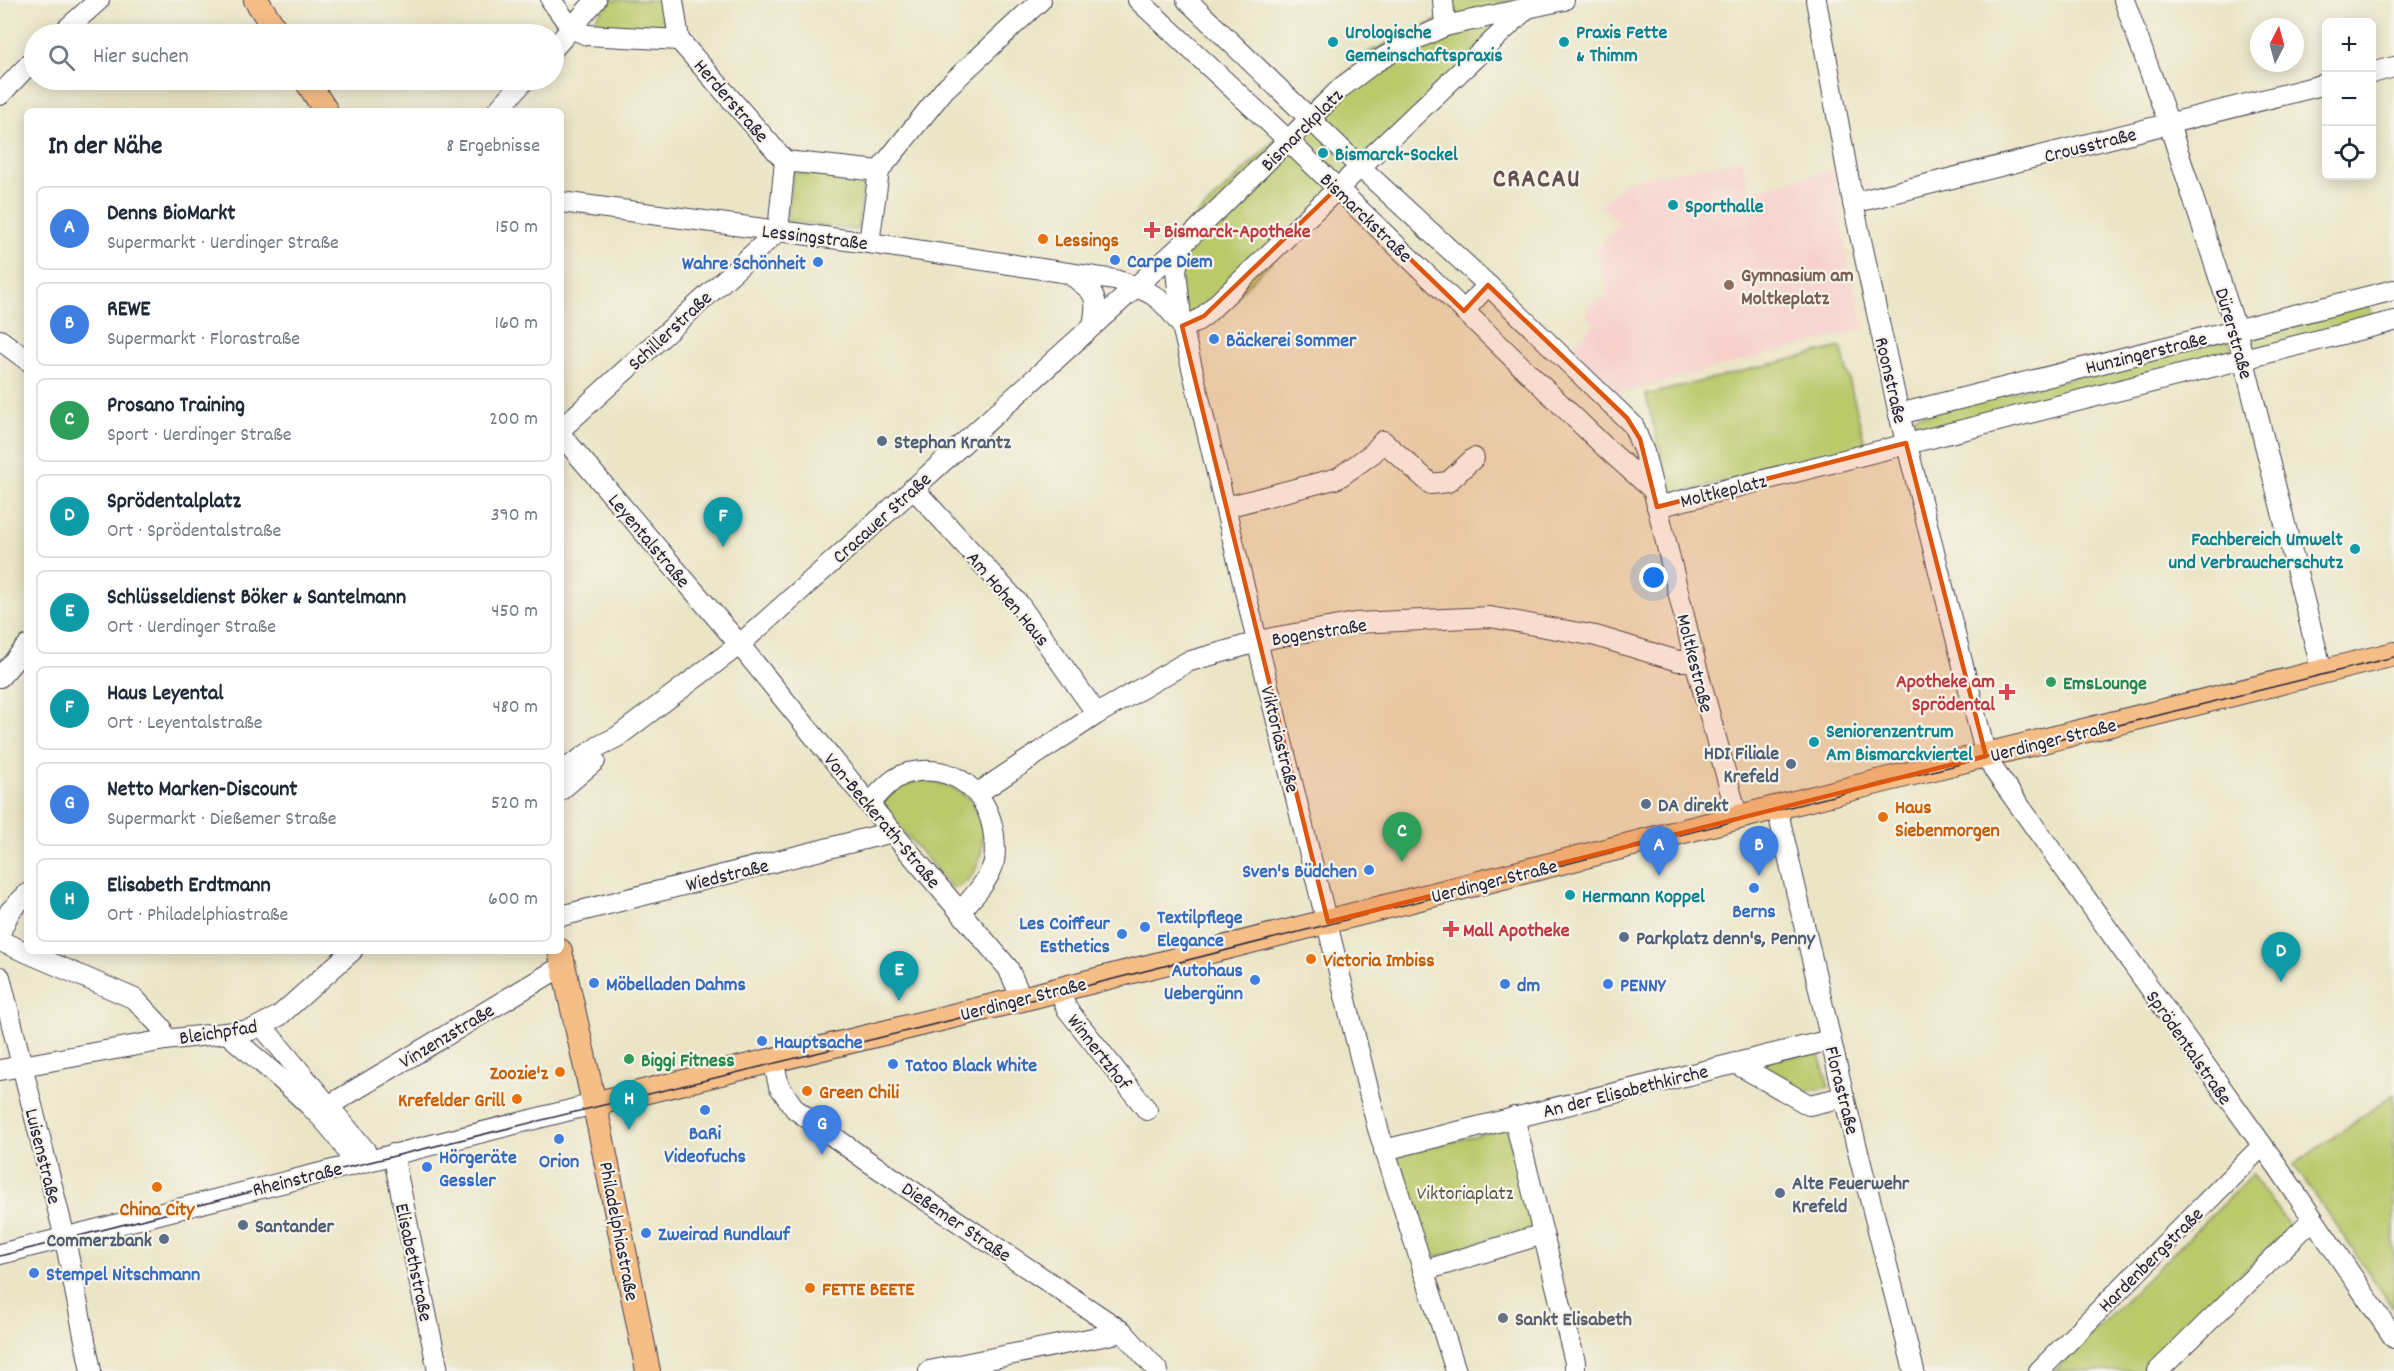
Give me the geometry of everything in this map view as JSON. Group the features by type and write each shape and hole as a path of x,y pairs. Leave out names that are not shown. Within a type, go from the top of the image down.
{"main road":[{"path":"256,0 272,24"},
{"path":"312,90 324,108"},
{"name":"Uerdinger Straße","path":"594,1104 1022,999 2394,654"},
{"name":"Philadelphiastraße","path":"562,958 648,1371"}],"street":[{"path":"72,24 99,0"},
{"path":"551,0 571,28 587,35 679,40 673,0"},
{"path":"564,36 596,0"},
{"path":"869,243 879,171 944,90 1041,0"},
{"name":"Bismarckstraße","path":"1138,0 1337,188 1655,499"},
{"name":"Bismarckstraße","path":"1187,0 1359,166 1608,400"},
{"path":"1443,0 1445,26"},
{"name":"Bismarckplatz","path":"1136,286 1289,142 1342,87 1374,63 1408,43 1445,26 1526,5 1564,0"},
{"name":"Roonstraße","path":"1816,0 1853,203 1899,414 1986,756"},
{"name":"Dürerstraße","path":"2124,0 2169,124 2236,329 2322,672"},
{"path":"1182,326 1194,323 1204,316 1526,5"},
{"name":"Herderstraße","path":"679,40 785,161"},
{"path":"2376,72 2394,67"},
{"path":"0,95 24,70"},
{"name":"Crousstraße","path":"1853,203 2322,85"},
{"path":"500,108 516,90"},
{"path":"778,231 785,161 879,171"},
{"name":"Lessingstraße","path":"564,202 869,243 1108,279 1136,286"},
{"name":"Schillerstraße","path":"564,426 778,231"},
{"name":"Viktoriastraße","path":"1183,244 1176,270 1182,326 1257,641 1384,1150"},
{"path":"1069,273 1090,289 1096,298 1097,307 1093,326"},
{"path":"1464,311 1488,285"},
{"name":"Viktoriastraße","path":"1136,286 1150,291 1166,304 1182,326"},
{"name":"Cracauer Straße","path":"564,770 581,757 617,737 739,645 1136,286"},
{"name":"Hunzingerstraße","path":"1899,414 2394,290"},
{"name":"Hunzingerstraße","path":"1906,443 2394,321"},
{"path":"0,340 24,358"},
{"name":"Moltkeplatz","path":"1608,400 1627,418 1640,439 1655,499 1906,443"},
{"name":"Leyentalstraße","path":"564,439 739,645"},
{"path":"1226,507 1338,478 1372,453 1383,441 1431,484 1448,482 1474,458"},
{"name":"Am Hohen Haus","path":"913,488 1019,604 1097,714"},
{"name":"Moltkestraße","path":"1655,499 1695,661 1738,819"},
{"name":"Bogenstraße","path":"978,793 1097,714 1187,662 1257,641 1355,623 1490,617 1596,636 1678,661 1695,661"},
{"name":"Von-Beckerath-Straße","path":"739,645 892,832 1008,968 1022,999"},
{"path":"0,676 24,649"},
{"name":"Cracauer Straße","path":"564,788 597,760 617,737"},
{"path":"564,755 581,757"},
{"name":"Sprödentalstraße","path":"1986,756 2313,1219 2394,1338"},
{"path":"869,804 888,784 906,773 934,770 959,779 978,793 993,820 995,842 993,866 981,888 960,912"},
{"name":"Florastraße","path":"1777,808 1830,1040 1914,1371"},
{"name":"Wiedstraße","path":"564,915 892,832"},
{"path":"0,933 10,911 24,897"},
{"path":"0,941 24,951"},
{"path":"30,954 135,999 161,1027 165,1040"},
{"name":"Bleichpfad","path":"0,1070 165,1040 251,1030 279,1016 349,954"},
{"name":"Vinzenzstraße","path":"328,1106 562,958"},
{"name":"Luisenstraße","path":"0,977 64,1237 92,1371"},
{"name":"Winnertzhof","path":"1058,989 1067,1009 1147,1110"},
{"path":"227,1033 306,1103 360,1162 364,1150 262,1026"},
{"name":"An der Elisabethkirche","path":"1514,1117 1830,1040"},
{"name":"Dießemer Straße","path":"772,1060 780,1086 795,1109 916,1194 1123,1332 1158,1371"},
{"name":"An der Elisabethkirche","path":"1735,1063 1809,1105 1844,1097"},
{"name":"Rheinstraße","path":"0,1254 594,1104"},
{"path":"1456,1371 1384,1150 1514,1117 1575,1362 1575,1371"},
{"name":"Hardenbergstraße","path":"2039,1371 2261,1147"},
{"name":"Elisabethstraße","path":"393,1154 438,1371"},
{"path":"2158,1371 2313,1219"},
{"path":"1423,1271 1543,1234"},
{"path":"929,1371 997,1365 1123,1332"}],"highlighted area":[{"path":"1337,188 1464,311 1488,285 1627,418 1640,439 1657,507 1906,443 1986,756 1328,922 1182,326 1204,316"}],"shaded area":[{"name":"Gymnasium am Moltkeplatz","path":"1742,160 1749,191 1833,170 1850,272 1865,329 1613,395 1570,349 1595,324 1585,314 1597,301 1608,297 1597,249 1620,224 1602,205 1627,181"}],"green space":[{"path":"612,0 661,0 666,30 590,24"},
{"path":"1440,0 1520,0 1375,161 1195,336 1165,290 1172,239 1367,53 1442,18"},
{"path":"793,172 864,180 858,230 787,222"},
{"path":"2369,302 2373,320 2252,349 2249,346 2247,336"},
{"path":"2229,340 2232,350 2230,354 1918,433 1914,416"},
{"path":"1841,347 1866,448 1671,495 1646,395"},
{"path":"917,780 959,791 971,802 981,824 982,851 978,863 972,875 953,889 885,810 883,803 889,793"},
{"path":"1818,1052 1829,1087 1798,1093 1760,1073 1766,1060"},
{"path":"2394,1094 2394,1309 2294,1165"},
{"name":"Viktoriaplatz","path":"1506,1128 1533,1227 1521,1235 1516,1231 1441,1255 1430,1261 1397,1158 1399,1155"},
{"path":"2252,1175 2290,1227 2143,1371 2054,1371"}],"tram line":[{"path":"0,1256 333,1171 948,1021 1900,779 2394,657"}],"place":[{"name":"Urologische Gemeinschaftspraxis","path":"1333,42"},
{"name":"Praxis Fette & Thimm","path":"1564,42"},
{"name":"Bismarck-Sockel","path":"1323,153"},
{"name":"Sporthalle","path":"1673,205"},
{"name":"Bismarck-Apotheke","path":"1152,230"},
{"name":"Lessings","path":"1043,239"},
{"name":"Carpe Diem","path":"1115,260"},
{"name":"Wahre Schönheit","path":"818,262"},
{"name":"Gymnasium am Moltkeplatz","path":"1729,285"},
{"name":"Bäckerei Sommer","path":"1214,339"},
{"name":"Stephan Krantz","path":"882,441"},
{"name":"Haus Leyental","path":"723,547"},
{"name":"Fachbereich Umwelt und Verbraucherschutz","path":"2355,549"},
{"name":"EmsLounge","path":"2051,682"},
{"name":"Apotheke am Sprödental","path":"2007,692"},
{"name":"Seniorenzentrum Am Bismarckviertel","path":"1814,742"},
{"name":"HDI Filiale Krefeld","path":"1791,764"},
{"name":"DA direkt","path":"1646,804"},
{"name":"Haus Siebenmorgen","path":"1883,817"},
{"name":"Prosano Training","path":"1402,862"},
{"name":"Sven's Büdchen","path":"1369,870"},
{"name":"Denns BioMarkt","path":"1659,876"},
{"name":"REWE","path":"1759,876"},
{"name":"Berns","path":"1754,888"},
{"name":"Hermann Koppel","path":"1570,895"},
{"name":"Textilpflege Elegance","path":"1145,927"},
{"name":"Mall Apotheke","path":"1451,929"},
{"name":"Les Coiffeur Esthetics","path":"1122,934"},
{"name":"Parkplatz denn's, Penny","path":"1624,937"},
{"name":"Victoria Imbiss","path":"1311,959"},
{"name":"Autohaus Uebergünn","path":"1255,980"},
{"name":"Sprödentalplatz","path":"2281,982"},
{"name":"Möbelladen Dahms","path":"594,983"},
{"name":"dm","path":"1505,984"},
{"name":"PENNY","path":"1608,984"},
{"name":"Schlüsseldienst Böker & Santelmann","path":"899,1001"},
{"name":"Hauptsache","path":"762,1041"},
{"name":"Biggi Fitness","path":"629,1059"},
{"name":"Tatoo Black White","path":"893,1064"},
{"name":"Zoozie'z","path":"560,1072"},
{"name":"Green Chili","path":"807,1091"},
{"name":"Krefelder Grill","path":"517,1099"},
{"name":"BaRi Videofuchs","path":"705,1110"},
{"name":"Elisabeth Erdtmann","path":"629,1130"},
{"name":"Orion","path":"559,1139"},
{"name":"Netto Marken-Discount","path":"822,1155"},
{"name":"Hörgeräte Gessler","path":"427,1167"},
{"name":"China City","path":"157,1187"},
{"name":"Alte Feuerwehr Krefeld","path":"1780,1193"},
{"name":"Santander","path":"243,1225"},
{"name":"Zweirad Rundlauf","path":"646,1233"},
{"name":"Commerzbank","path":"164,1239"},
{"name":"Stempel Nitschmann","path":"34,1273"},
{"name":"FETTE BEETE","path":"810,1288"},
{"name":"Sankt Elisabeth","path":"1503,1318"}],"district":[{"name":"CRACAU","path":"1537,177"}]}
